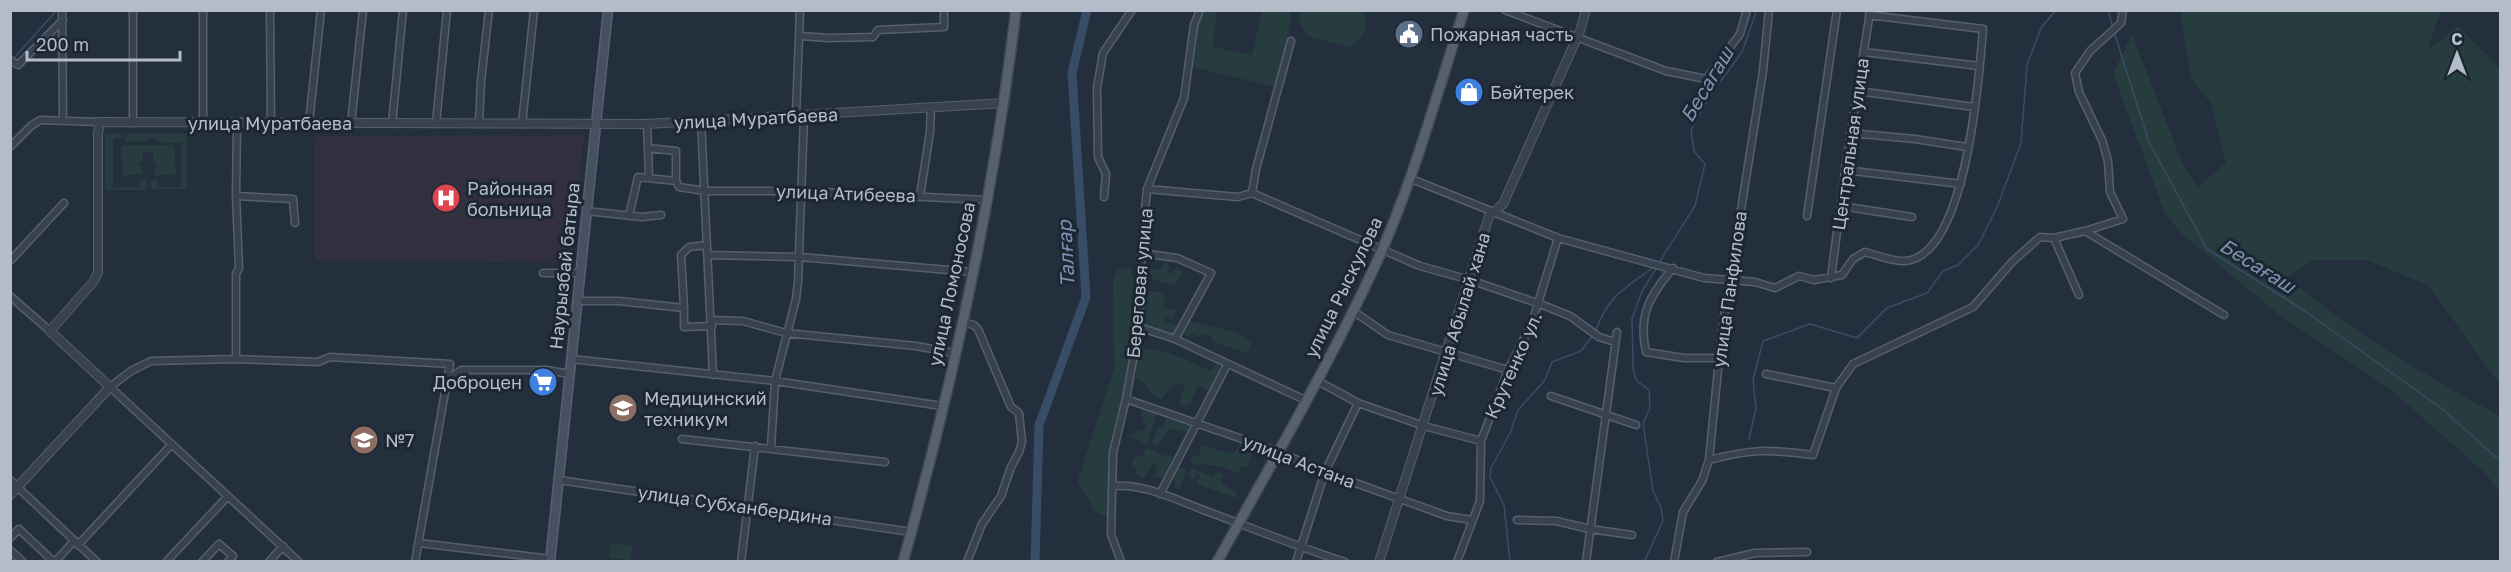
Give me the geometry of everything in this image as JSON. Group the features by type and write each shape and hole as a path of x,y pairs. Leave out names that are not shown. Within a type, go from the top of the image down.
{"main road":[{"name":"Наурызбай батыра","path":"550,560 608,10"},
{"name":"улица Ломоносова","path":"903,561 942,406 972,272 1005,103 1016,10"},
{"name":"улица Рыскулова","path":"1217,561 1353,311 1382,249 1409,178 1464,10"}],"street":[{"path":"62,10 63,120"},
{"path":"133,10 133,123"},
{"path":"203,10 203,123"},
{"path":"270,10 271,123"},
{"path":"309,123 321,10"},
{"path":"351,124 363,10"},
{"path":"392,124 403,10"},
{"path":"436,124 447,10"},
{"path":"479,124 489,10"},
{"path":"522,124 534,10"},
{"path":"771,448 775,381 796,299 800,257 803,191 800,10"},
{"path":"801,36 873,37 878,30 944,27 944,10"},
{"path":"1104,197 1106,174 1098,157 1097,88 1103,53 1132,10"},
{"name":"Береговая улица","path":"1121,561 1111,534 1113,453 1126,399 1139,327 1141,253 1147,189 1184,98 1194,25 1200,10"},
{"path":"1505,10 1576,39 1666,71 1706,80 1740,34 1747,10"},
{"name":"улица Абылай хана","path":"1379,561 1447,354 1489,216 1503,204 1576,39 1586,10"},
{"name":"улица Панфилова","path":"1674,561 1683,512 1702,481 1709,460 1719,358 1763,71 1770,10"},
{"path":"1807,216 1837,10"},
{"path":"1709,460 1748,450 1772,450 1813,455 1836,388 1853,364 1973,307 2012,262 2040,237 2054,238 2123,219 2110,192 2108,161 2102,140 2079,92 2075,73 2090,51 2121,23 2123,10"},
{"path":"1409,178 1558,238 1704,278 1755,282 1775,288 1799,276 1814,280 1842,274 1853,259 1865,252 1907,261 1922,255 1939,239 1952,214 1961,184 1974,107 1983,28 1869,13"},
{"name":"Центральная улица","path":"1831,278 1869,13"},
{"path":"12,61 18,65 63,20"},
{"path":"1252,193 1256,169 1291,41"},
{"path":"1864,52 1979,66"},
{"path":"1858,92 1974,107"},
{"name":"улица Муратбаева","path":"100,122 647,124 1005,103"},
{"path":"920,196 930,132 931,106"},
{"path":"10,147 35,122 46,119 100,122 98,133 98,272 94,281 50,331"},
{"path":"701,122 714,375"},
{"path":"236,359 237,123"},
{"path":"629,216 638,177 649,178 647,124"},
{"path":"1850,133 1916,139 1967,147"},
{"path":"648,148 676,151 676,182"},
{"path":"1845,170 1961,184"},
{"name":"улица Атибеева","path":"649,178 676,182 679,186 705,191 803,191 986,200"},
{"path":"1147,189 1238,197 1252,193 1420,266 1470,280 1570,316 1599,337 1615,342"},
{"path":"236,196 293,199 295,223"},
{"path":"10,261 64,203"},
{"path":"1841,206 1912,217"},
{"path":"586,211 642,217 661,215"},
{"path":"2085,231 2224,315"},
{"name":"Крутенко ул.","path":"1457,561 1480,501 1481,441 1508,370 1540,304 1558,238"},
{"path":"2054,238 2079,295"},
{"path":"707,245 689,248 681,255 684,327 743,321 786,333 916,346 954,353"},
{"path":"1141,253 1177,258 1211,273 1174,339"},
{"path":"708,255 800,257 972,272"},
{"path":"1672,268 1655,290 1646,312 1642,332 1646,352 1684,358 1719,358"},
{"path":"543,273 580,273"},
{"path":"10,296 299,561"},
{"path":"577,301 619,301 684,308"},
{"path":"1353,311 1388,335 1508,370"},
{"path":"961,322 974,325 978,329 1011,407 1019,413 1022,442 1001,496 982,524 967,561"},
{"path":"1139,327 1174,339 1305,400"},
{"path":"1586,561 1617,333"},
{"path":"10,495 110,387 131,371 151,361 236,359 318,362 330,357 450,364 415,561"},
{"path":"571,359 775,381 942,406"},
{"path":"1160,494 1227,365"},
{"path":"448,380 461,370 547,370 570,374"},
{"path":"1766,374 1836,388"},
{"path":"1316,380 1359,403 1424,426 1481,441"},
{"path":"1551,396 1636,424"},
{"name":"улица Астана","path":"1126,399 1447,516 1472,520"},
{"path":"1296,561 1324,472 1359,403"},
{"path":"682,439 885,462"},
{"path":"10,538 19,529 54,561 76,543 172,444"},
{"path":"741,561 755,446"},
{"path":"10,480 97,561"},
{"name":"улица Субханбердина","path":"559,480 911,532"},
{"path":"1113,486 1128,485 1160,494 1300,548 1345,561"},
{"path":"166,561 228,496"},
{"path":"1517,520 1556,521 1632,535"},
{"path":"418,543 550,560"},
{"path":"202,561 219,544 233,556 228,561"},
{"path":"269,561 283,546"},
{"path":"10,550 23,561"},
{"path":"1717,561 1755,553 1807,552"}],"shaded area":[{"name":"Районная больница","path":"584,135 571,263 315,260 315,137"}],"green space":[{"path":"1203,11 1217,11 1213,47 1252,55 1262,11 1291,11 1288,41 1275,87 1192,67 1197,27"},
{"path":"1300,11 1364,11 1366,27 1359,40 1349,47 1307,36 1299,20"},
{"path":"2183,11 2443,11 2436,23 2428,50 2458,26 2500,69 2500,385 2429,286 2367,260 2311,260 2287,278 2390,352 2500,416 2500,493 2486,474 2390,389 2278,314 2180,232 2165,213 2113,74 2132,34 2183,165 2197,187 2226,163 2211,103 2192,80 2181,20"},
{"path":"105,134 121,134 121,138 113,139 113,187 139,187 140,179 147,179 147,190 105,190"},
{"path":"125,134 187,134 187,189 151,189 151,179 158,179 158,187 182,187 182,143 157,142 156,138 148,138 147,142 126,142"},
{"path":"174,145 176,174 155,176 157,162 153,162 153,152 143,152 143,162 139,162 143,174 123,176 121,146"},
{"path":"1163,262 1166,262 1169,267 1168,273 1172,274 1174,269 1183,271 1175,286 1153,279 1152,275 1146,271 1150,268 1161,270"},
{"path":"1118,268 1130,269 1136,291 1136,337 1133,361 1111,454 1112,510 1106,517 1093,511 1078,480 1114,369 1113,281"},
{"path":"1142,290 1164,293 1165,309 1176,309 1173,318 1165,317 1163,321 1179,326 1174,337 1139,322"},
{"path":"1188,321 1232,331 1252,342 1248,353 1211,341 1212,337 1208,334 1198,337 1191,333 1188,336 1179,334"},
{"path":"1137,347 1167,352 1212,371 1215,364 1222,367 1213,392 1198,386 1190,404 1182,406 1180,402 1185,386 1176,383 1160,400 1136,378"},
{"path":"1142,409 1157,414 1147,444 1128,436 1137,434 1138,430 1145,430 1147,425 1141,423 1145,417 1141,416"},
{"path":"1167,418 1191,425 1188,434 1180,430 1169,430 1157,445 1151,444 1158,428 1163,426"},
{"path":"1241,442 1254,448 1247,468 1242,465 1238,474 1223,467 1191,463 1191,457 1201,455 1199,449 1203,445 1233,454"},
{"path":"1146,448 1157,451 1162,458 1165,454 1173,458 1163,479 1154,476 1158,468 1153,463 1144,478 1136,475 1136,468 1132,464 1135,457 1143,455"},
{"path":"1178,467 1187,471 1179,489 1175,487 1174,472"},
{"path":"1192,468 1212,477 1217,472 1223,474 1221,483 1237,492 1236,498 1196,484 1200,475 1197,474 1194,479 1187,475"},
{"path":"610,544 632,545 631,560 609,558"}],"waterway":[{"path":"13,59 57,10"},
{"name":"Талғар","path":"1035,562 1039,425 1086,297 1072,73 1087,10"},
{"name":"Бесагаш","path":"1658,264 1695,206 1705,164 1694,151 1691,130 1712,93 1742,52 1757,10"},
{"path":"1749,439 1756,408 1753,380 1763,341 1810,324 1857,338 1887,308 1927,293 1943,271 1958,265 1978,245 1998,205 2021,143 2027,65 2041,28 2056,10"},
{"name":"Бесағаш","path":"2108,10 2113,28"},
{"name":"Бесағаш","path":"2114,32 2149,142 2207,249 2305,311 2441,408 2500,461"},
{"path":"1596,330 1612,300 1654,267"},
{"path":"1644,562 1663,521 1661,507 1653,491 1643,423 1650,408 1649,390 1636,380 1633,369 1632,318 1642,291 1656,269"},
{"path":"1510,562 1504,505 1490,477 1491,468 1510,433 1518,410 1545,380 1552,362 1581,351 1592,337"}],"place":[{"name":"Пожарная часть","path":"1409,34"},
{"name":"Бәйтерек","path":"1469,92"},
{"name":"Районная больница","path":"446,198"},
{"name":"Доброцен","path":"543,382"},
{"name":"Медицинский техникум","path":"623,408"},
{"name":"№7","path":"364,440"}]}
